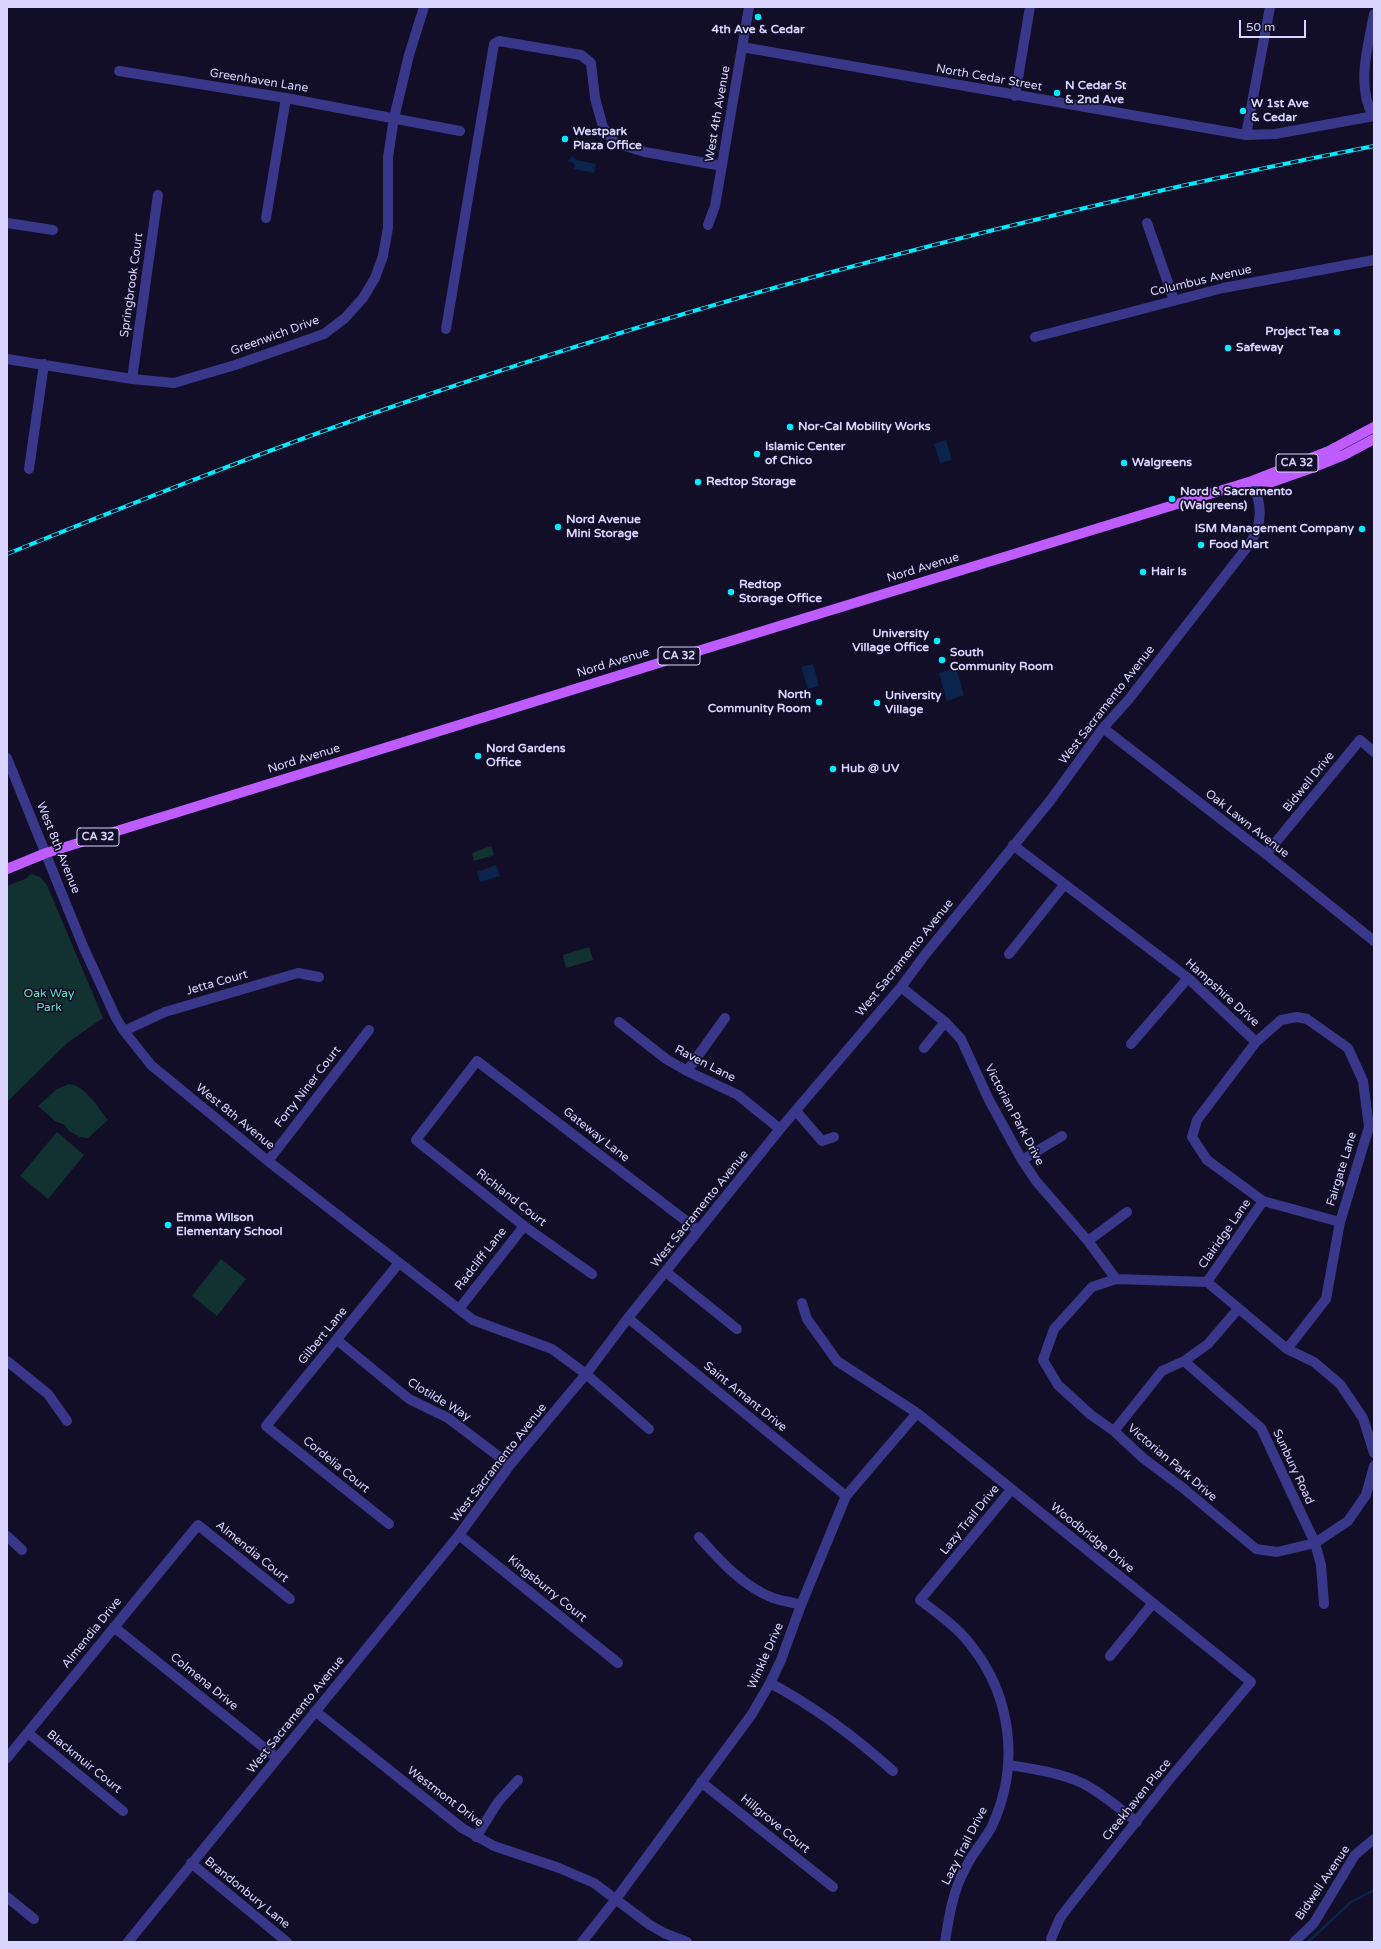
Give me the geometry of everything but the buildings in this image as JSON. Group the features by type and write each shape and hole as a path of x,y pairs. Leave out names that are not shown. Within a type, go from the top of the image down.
{"main road":[{"name":"Nord Avenue","path":"7,869 46,853 1252,481 1329,451 1374,427"},
{"name":"Nord Avenue","path":"1252,481 1272,482 1308,470 1374,439"}],"street":[{"name":"Greenwich Drive","path":"7,358 132,379 174,383 235,365 324,334 345,318 363,298 375,278 383,256 388,228 388,157 394,118 408,55 424,7"},
{"name":"West 4th Avenue","path":"708,225 715,206 750,7"},
{"path":"1015,96 1030,7"},
{"path":"1246,135 1270,7"},
{"path":"1373,116 1367,105 1364,76 1374,14"},
{"path":"446,329 494,44 499,41 581,55 591,63 595,98 603,127 615,143 645,152 722,166"},
{"name":"North Cedar Street","path":"742,47 1015,96 1246,135 1275,134 1373,116"},
{"name":"Greenhaven Lane","path":"118,71 286,98 460,131"},
{"path":"266,218 286,98"},
{"name":"Springbrook Court","path":"132,379 158,195"},
{"path":"7,223 53,230"},
{"path":"1147,223 1174,300"},
{"name":"Columbus Avenue","path":"1035,337 1223,288 1374,260"},
{"path":"29,469 44,364"},
{"name":"West Sacramento Avenue","path":"128,1942 459,1535 510,1465 586,1374 628,1318 698,1230 780,1129 901,987 924,956 1050,801 1103,728 1129,699 1256,534 1260,516 1259,497 1252,481"},
{"name":"Oak Lawn Avenue","path":"1103,728 1266,854 1374,941"},
{"name":"Bidwell Drive","path":"1266,854 1360,740 1374,752"},
{"name":"West 8th Avenue","path":"7,758 82,946 116,1018 151,1066 268,1161 473,1320 552,1349 586,1374 649,1429"},
{"name":"Hampshire Drive","path":"1013,845 1188,978 1256,1042 1197,1120 1192,1137 1207,1160 1263,1201 1340,1222"},
{"path":"1010,954 1064,885"},
{"name":"Jetta Court","path":"124,1031 165,1012 298,973 319,977"},
{"path":"1131,1044 1188,978"},
{"name":"Victorian Park Drive","path":"901,987 945,1022 961,1038 989,1100 1022,1160 1036,1181 1088,1241 1116,1279"},
{"name":"Fairgate Lane","path":"1256,1042 1281,1020 1297,1017 1307,1019 1348,1048 1363,1081 1369,1127 1340,1222 1326,1299 1287,1349"},
{"path":"687,1071 724,1018"},
{"name":"Raven Lane","path":"618,1022 666,1059 687,1071 738,1095 780,1129"},
{"path":"924,1048 945,1022"},
{"name":"Forty Niner Court","path":"268,1161 369,1030"},
{"name":"Gateway Lane","path":"416,1140 477,1060 698,1230"},
{"path":"796,1111 822,1140 834,1137"},
{"path":"1022,1160 1062,1136"},
{"name":"Richland Court","path":"416,1140 524,1226 592,1274"},
{"name":"Clairidge Lane","path":"1208,1282 1263,1201"},
{"path":"1088,1241 1127,1212"},
{"name":"Radcliff Lane","path":"460,1309 524,1226"},
{"name":"Gilbert Lane","path":"266,1426 399,1263"},
{"path":"666,1272 737,1329"},
{"name":"Victorian Park Drive","path":"1208,1282 1116,1279 1092,1287 1054,1329 1043,1360 1058,1385 1091,1415 1114,1431 1143,1458 1183,1488 1256,1549 1277,1552 1315,1543 1348,1521 1366,1495 1374,1466"},
{"path":"1208,1282 1287,1349 1314,1362 1340,1384 1363,1418 1374,1453"},
{"name":"Woodbridge Drive","path":"802,1304 807,1319 836,1361 917,1413 1251,1682"},
{"path":"1114,1431 1162,1371 1184,1361 1208,1344 1238,1309"},
{"name":"Saint Amant Drive","path":"628,1318 846,1496"},
{"name":"Clotilde Way","path":"337,1340 409,1399 448,1418 510,1465"},
{"name":"Sunbury Road","path":"1184,1361 1261,1428 1315,1543 1321,1565 1324,1604"},
{"path":"7,1362 48,1394 67,1421"},
{"name":"Winkle Drive","path":"616,1899 748,1719 770,1683 791,1636 801,1605 846,1496 917,1413"},
{"name":"Cordelia Court","path":"266,1426 389,1524"},
{"name":"Lazy Trail Drive","path":"945,1942 956,1887 966,1867 991,1828 1004,1790 1009,1765 1008,1726 1003,1704 983,1661 970,1643 958,1631 920,1600 1011,1490"},
{"name":"Almendia Court","path":"198,1525 290,1599"},
{"name":"Almendia Drive","path":"7,1758 198,1525"},
{"name":"Kingsburry Court","path":"459,1535 618,1663"},
{"path":"7,1536 22,1550"},
{"path":"699,1537 715,1556 748,1584 773,1598 801,1605"},
{"path":"1110,1656 1152,1603"},
{"name":"Colmena Drive","path":"114,1627 277,1758"},
{"name":"Creekhaven Place","path":"1052,1939 1060,1918 1173,1775 1251,1682"},
{"path":"770,1683 832,1719 893,1771"},
{"name":"Westmont Drive","path":"315,1711 448,1818 476,1837 494,1846 579,1876 594,1883 650,1925 664,1933 688,1942"},
{"name":"Blackmuir Court","path":"28,1733 123,1811"},
{"path":"1009,1765 1052,1773 1084,1784 1137,1822"},
{"path":"476,1837 498,1802 518,1780"},
{"name":"Hillgrove Court","path":"701,1782 833,1887"},
{"name":"Bidwell Avenue","path":"1294,1942 1314,1923 1355,1854 1374,1839"},
{"name":"Brandonbury Lane","path":"191,1864 287,1942"},
{"path":"7,1897 34,1919"},
{"path":"582,1942 616,1899"}],"green space":[{"path":"491,846 494,855 474,861 472,853"},
{"name":"Oak Way Park","path":"31,874 40,877 47,885 103,1018 67,1043 7,1102 7,886 25,879"},
{"path":"589,947 593,960 566,968 563,955"},
{"path":"69,1084 75,1085 86,1093 108,1120 88,1138 80,1137 69,1131 65,1125 55,1121 38,1106 57,1089"},
{"path":"57,1132 84,1155 48,1199 20,1176"},
{"path":"221,1259 246,1279 217,1316 192,1296"}],"water":[{"path":"572,156 576,160 596,164 594,173 574,169 575,164 568,161"},
{"path":"946,440 952,460 940,463 934,444"},
{"path":"813,664 819,686 808,689 801,667"},
{"path":"956,668 964,695 947,701 939,673"},
{"path":"496,865 500,876 480,882 477,872"}],"waterway":[{"path":"1308,1942 1351,1902 1374,1890"}],"railway":[{"path":"7,554 204,476 403,403 642,326 884,258 1006,227 1128,198 1374,146"}],"place":[{"name":"4th Ave & Cedar","path":"758,17"},
{"name":"N Cedar St & 2nd Ave","path":"1057,93"},
{"name":"W 1st Ave & Cedar","path":"1243,111"},
{"name":"Westpark Plaza Office","path":"565,139"},
{"name":"Project Tea","path":"1337,332"},
{"name":"Safeway","path":"1228,348"},
{"name":"Nor-Cal Mobility Works","path":"790,427"},
{"name":"Islamic Center of Chico","path":"757,454"},
{"name":"Walgreens","path":"1124,463"},
{"name":"Redtop Storage","path":"698,482"},
{"name":"Nord & Sacramento (Walgreens)","path":"1172,499"},
{"name":"Nord Avenue Mini Storage","path":"558,527"},
{"name":"ISM Management Company","path":"1362,529"},
{"name":"Food Mart","path":"1201,545"},
{"name":"Hair Is","path":"1143,572"},
{"name":"Redtop Storage Office","path":"731,592"},
{"name":"University Village Office","path":"937,641"},
{"name":"South Community Room","path":"942,660"},
{"name":"North Community Room","path":"819,702"},
{"name":"University Village","path":"877,703"},
{"name":"Nord Gardens Office","path":"478,756"},
{"name":"Hub @ UV","path":"833,769"},
{"name":"Emma Wilson Elementary School","path":"168,1225"}]}
